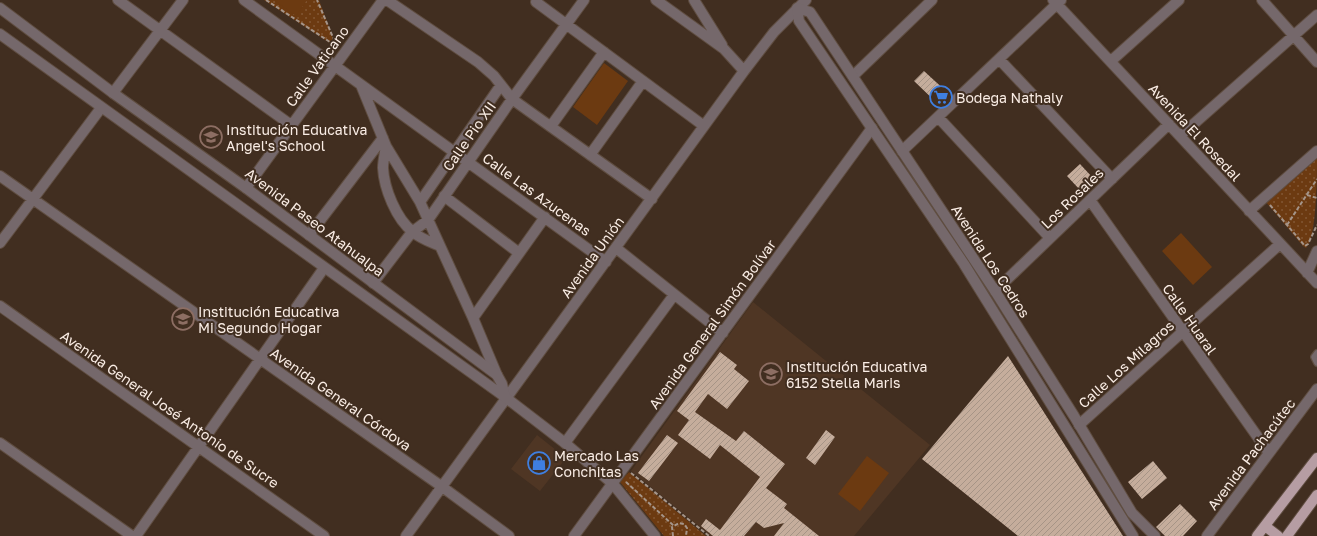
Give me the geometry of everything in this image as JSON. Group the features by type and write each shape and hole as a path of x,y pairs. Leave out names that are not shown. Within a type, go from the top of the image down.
{"main road":[{"path":"1257,536 1317,458"},
{"path":"1287,536 1317,496"},
{"path":"1265,526 1278,536"}],"street":[{"path":"118,0 291,125"},
{"path":"113,93 183,0"},
{"name":"Calle Las Azucenas","path":"244,0 606,262"},
{"name":"Calle Vaticano","path":"246,188 382,0"},
{"path":"387,0 478,62 501,85 512,99 652,199"},
{"name":"Calle Pio XII","path":"373,282 412,232 428,220 512,99 584,0"},
{"path":"656,0 724,49"},
{"path":"694,0 724,49 744,71"},
{"name":"Avenida Unión","path":"406,536 505,397 606,262 744,71 795,4 806,0"},
{"path":"853,76 932,0"},
{"path":"1110,61 1179,0"},
{"path":"1262,0 1317,62"},
{"path":"902,151 999,59 1057,1"},
{"name":"Avenida El Rosedal","path":"1057,1 1110,61 1317,283"},
{"path":"536,2 704,126"},
{"name":"Avenida Los Cedros","path":"795,4 810,12 995,291 1132,513 1155,536"},
{"name":"Avenida Los Cedros","path":"795,4 799,21 964,264 1133,536"},
{"name":"Avenida Paseo Atahualpa","path":"0,8 113,93 246,188 497,375"},
{"path":"1180,136 1317,14"},
{"path":"0,34 505,397 566,443 613,484 655,536"},
{"path":"551,126 604,52"},
{"path":"999,59 1112,179"},
{"path":"590,155 643,81"},
{"path":"361,84 384,142 420,202 502,384 505,397"},
{"name":"Calle Pio XII","path":"420,202 501,85"},
{"path":"0,243 101,108"},
{"path":"938,117 1050,238"},
{"name":"Los Rosales","path":"995,291 1169,124"},
{"name":"Avenida General Simón Bolívar","path":"574,536 872,128"},
{"path":"384,142 383,168 386,185 395,206 412,232 424,240 440,246"},
{"path":"309,235 384,142"},
{"path":"1249,211 1317,151"},
{"name":"Avenida General Córdova","path":"0,176 32,200 441,486 509,536"},
{"path":"444,196 519,253"},
{"name":"Calle Huaral","path":"1090,200 1269,453"},
{"path":"473,318 545,217"},
{"name":"Calle Los Milagros","path":"1079,425 1280,244"},
{"path":"616,248 722,333"},
{"path":"1307,273 1317,252"},
{"path":"136,536 324,268"},
{"path":"566,443 674,295"},
{"name":"Avenida General José Antonio de Sucre","path":"0,306 324,536"},
{"name":"Avenida Pachacútec","path":"1207,536 1317,389"},
{"path":"0,443 132,536"}],"lane":[{"path":"1317,353 1314,357 1317,362"}],"path":[{"path":"266,0 333,44 334,42 317,0"},
{"path":"1287,225 1317,179"},
{"path":"1307,194 1317,197"},
{"path":"1267,202 1305,246 1308,244 1317,225"},
{"path":"626,475 629,471 709,536"},
{"path":"622,479 674,526"},
{"path":"685,525 689,520"},
{"path":"666,532 671,531 674,526 679,523 685,525 688,531 686,536"},
{"path":"671,531 673,536"}],"shaded area":[{"path":"264,0 319,0 335,44 333,45"},
{"path":"274,0 307,0 296,16"},
{"path":"604,63 628,81 597,125 573,107"},
{"path":"1317,156 1314,219 1310,242 1306,248 1266,202"},
{"path":"1181,233 1212,267 1193,285 1162,251"},
{"name":"Institución Educativa 6152 Stella Maris","path":"753,302 930,445 854,536 711,536 631,471"},
{"name":"Mercado Las Conchitas","path":"537,435 566,458 540,491 511,469"},
{"path":"867,456 889,473 860,511 838,494"},
{"path":"629,472 706,536 664,536 620,482"}],"building":[{"path":"924,71 949,94 939,105 914,81"},
{"path":"1080,164 1093,178 1080,190 1067,176"},
{"path":"720,352 737,365 734,369 749,381 727,409 708,394 695,412 736,441 744,431 785,464 766,488 787,504 784,508 819,536 774,536 784,523 764,528 756,522 744,536 713,536 701,526 706,519 720,530 760,477 720,445 710,459 678,435 689,420 677,411"},
{"path":"1008,356 1123,536 1018,536 922,459"},
{"path":"826,430 835,437 815,465 806,458"},
{"path":"667,435 678,443 649,481 638,473"},
{"path":"1153,461 1167,478 1142,499 1128,482"},
{"path":"1180,504 1197,521 1183,536 1165,536 1156,527"}],"place":[{"name":"Bodega Nathaly","path":"941,97"},
{"name":"Institución Educativa Angel's School","path":"211,137"},
{"name":"Institución Educativa Mi Segundo Hogar","path":"183,319"},
{"name":"Institución Educativa 6152 Stella Maris","path":"771,374"},
{"name":"Mercado Las Conchitas","path":"539,463"}]}
